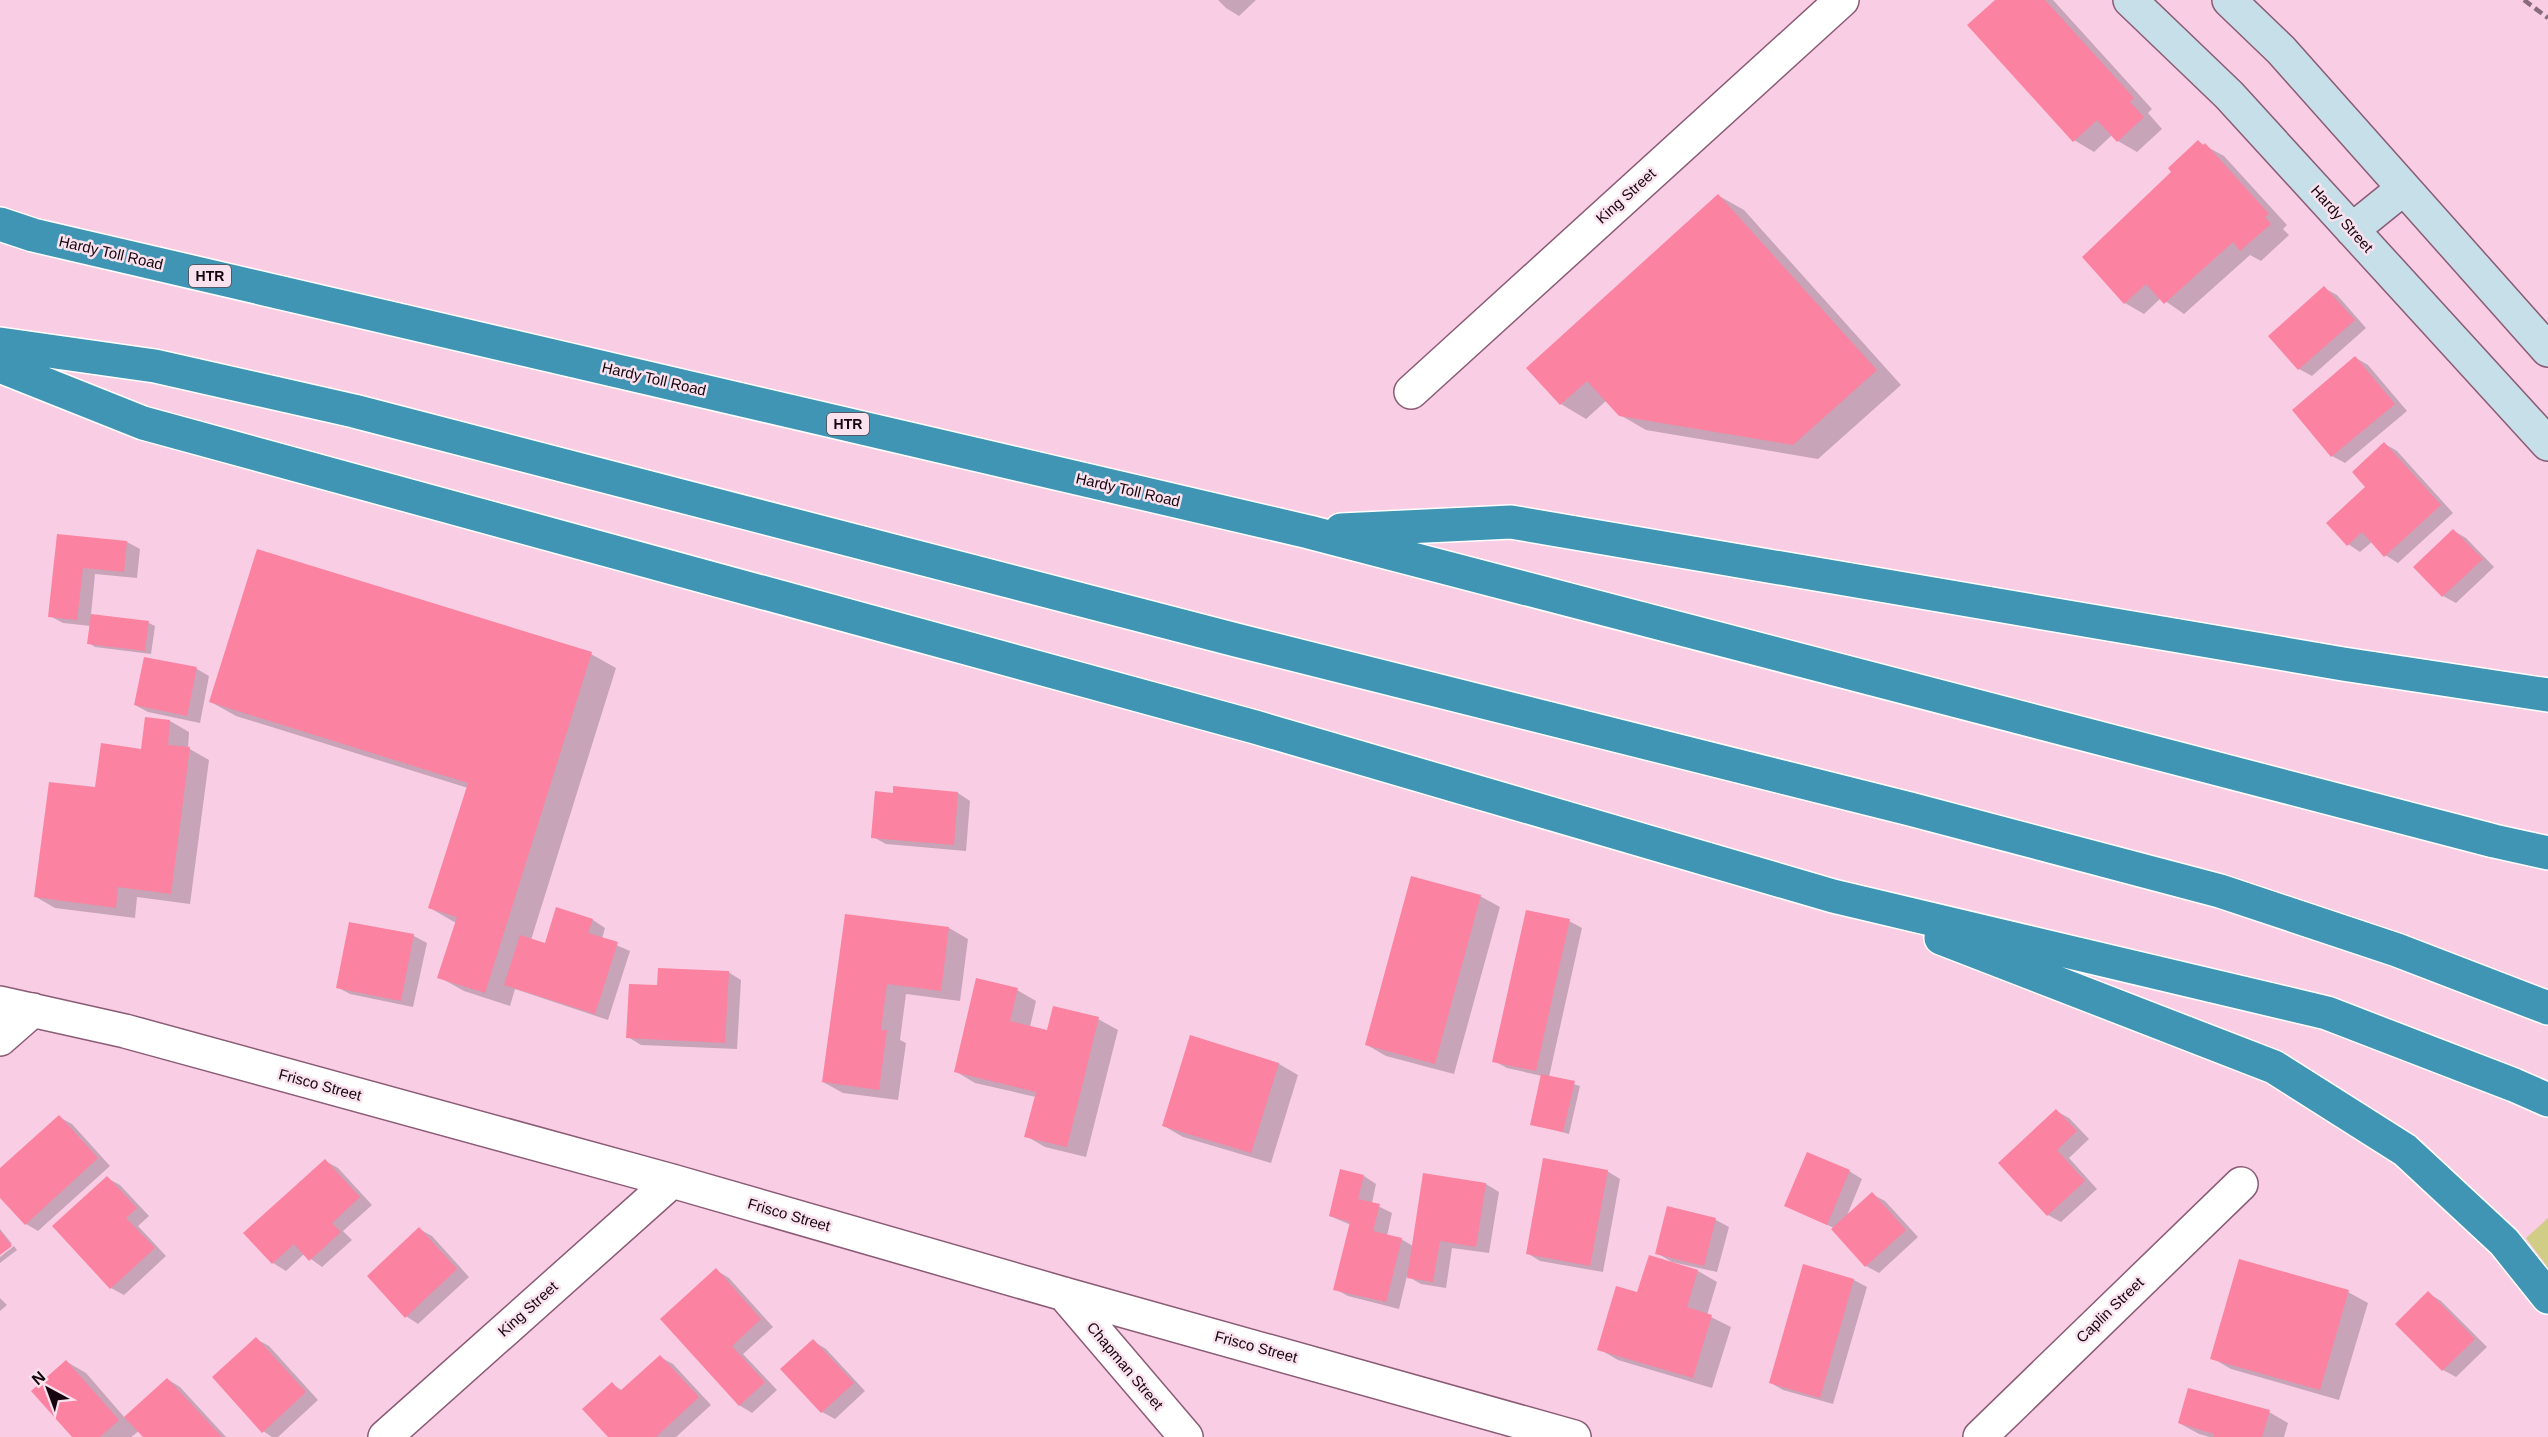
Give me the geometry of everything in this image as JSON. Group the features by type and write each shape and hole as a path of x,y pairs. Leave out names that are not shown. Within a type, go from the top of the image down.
{"highway":[{"name":"Hardy Toll Road","path":"0,224 33,235 1309,532"},
{"path":"0,344 155,366 354,411 1247,643 1910,809 2220,891 2397,950 2548,1008"},
{"path":"0,366 143,423 1255,727 1833,896 2327,1013 2548,1100"},
{"path":"1309,532 1511,522 2343,663 2548,695"},
{"path":"1309,532 2494,841 2548,853"},
{"path":"2494,841 2548,875"},
{"path":"1833,896 2274,1067 2405,1150 2504,1242 2548,1297"}],"main road":[{"name":"Hardy Street","path":"2130,0 2229,95 2548,444"},
{"path":"2229,0 2281,50 2548,350"},
{"path":"2352,230 2404,188"}],"street":[{"name":"King Street","path":"1411,392 1842,0"},
{"name":"Frisco Street","path":"0,1003 125,1031 672,1181 1574,1437"},
{"path":"0,1039 33,1010"},
{"name":"King Street","path":"385,1437 672,1181"},
{"name":"Caplin Street","path":"1980,1437 2241,1184"},
{"name":"Chapman Street","path":"1064,1294 1186,1437"}],"shaded area":[{"path":"2548,1218 2548,1268 2526,1238"}],"building":[{"path":"1995,0 2045,0 2134,98 2130,102 2144,117 2117,142 2097,120 2073,142 1967,25"},
{"path":"2198,140 2203,145 2205,143 2269,214 2265,217 2271,224 2240,251 2233,242 2164,304 2146,284 2124,304 2082,257 2171,172 2168,168"},
{"path":"1718,194 1877,370 1793,445 1619,416 1587,381 1560,405 1526,368"},
{"path":"2324,286 2355,320 2298,370 2268,336"},
{"path":"2355,356 2395,404 2331,457 2292,410"},
{"path":"2384,442 2441,505 2384,557 2362,532 2347,546 2326,523 2365,487 2352,472"},
{"path":"2453,529 2483,559 2442,597 2413,567"},
{"path":"57,534 127,541 124,572 83,568 77,620 48,617"},
{"path":"257,549 592,652 485,993 437,978 457,917 428,908 468,783 209,702"},
{"path":"91,614 149,621 145,651 87,644"},
{"path":"144,657 197,667 187,716 134,705"},
{"path":"145,717 170,720 168,745 190,747 171,894 118,887 116,908 34,897 49,782 95,787 101,743 141,749"},
{"path":"893,786 958,792 954,845 871,838 875,791 893,793"},
{"path":"1411,876 1481,895 1435,1064 1365,1045"},
{"path":"556,907 593,919 588,933 618,942 595,1014 504,985 520,935 545,943"},
{"path":"1526,910 1570,919 1536,1071 1492,1062"},
{"path":"845,914 949,927 941,991 887,984 881,1030 887,1030 879,1090 822,1082"},
{"path":"349,922 414,934 401,1001 336,988"},
{"path":"658,968 729,971 725,1043 626,1038 629,984 657,985"},
{"path":"976,978 1018,988 1010,1021 1047,1030 1053,1006 1099,1017 1067,1147 1024,1137 1036,1092 954,1072"},
{"path":"1190,1035 1279,1063 1251,1153 1162,1126"},
{"path":"1541,1074 1575,1081 1563,1132 1530,1125"},
{"path":"2056,1109 2077,1131 2057,1150 2085,1181 2047,1216 1998,1163"},
{"path":"59,1115 98,1158 25,1225 0,1198 0,1168"},
{"path":"1807,1152 1850,1170 1827,1225 1784,1206"},
{"path":"1543,1158 1608,1170 1590,1266 1526,1254"},
{"path":"325,1159 360,1197 332,1223 341,1232 309,1261 294,1244 272,1264 243,1233"},
{"path":"1340,1169 1364,1175 1358,1199 1380,1204 1373,1231 1402,1238 1386,1302 1333,1290 1350,1222 1329,1216"},
{"path":"1423,1173 1486,1183 1476,1247 1440,1241 1433,1282 1407,1278"},
{"path":"107,1176 137,1208 126,1218 155,1248 110,1289 52,1226"},
{"path":"1872,1192 1906,1230 1865,1267 1831,1229"},
{"path":"1667,1206 1716,1218 1704,1266 1655,1254"},
{"path":"419,1227 457,1269 405,1318 367,1276"},
{"path":"0,1231 12,1246 0,1255"},
{"path":"1649,1255 1698,1270 1687,1307 1712,1315 1693,1378 1597,1350 1616,1286 1637,1292"},
{"path":"2239,1259 2349,1290 2320,1390 2210,1359"},
{"path":"1803,1264 1854,1279 1820,1398 1769,1383"},
{"path":"716,1268 761,1319 732,1346 765,1382 739,1406 660,1319"},
{"path":"2428,1291 2475,1339 2442,1371 2395,1324"},
{"path":"256,1337 306,1392 262,1433 212,1377"},
{"path":"813,1339 854,1383 821,1413 780,1369"},
{"path":"660,1355 699,1397 656,1437 608,1437 582,1409 612,1382 620,1391"},
{"path":"66,1360 119,1420 100,1437 72,1437 31,1391"},
{"path":"167,1378 222,1437 143,1437 124,1417"},
{"path":"2188,1388 2270,1410 2262,1437 2213,1437 2214,1434 2178,1423"}],"railway":[{"path":"2524,0 2548,18"}]}
